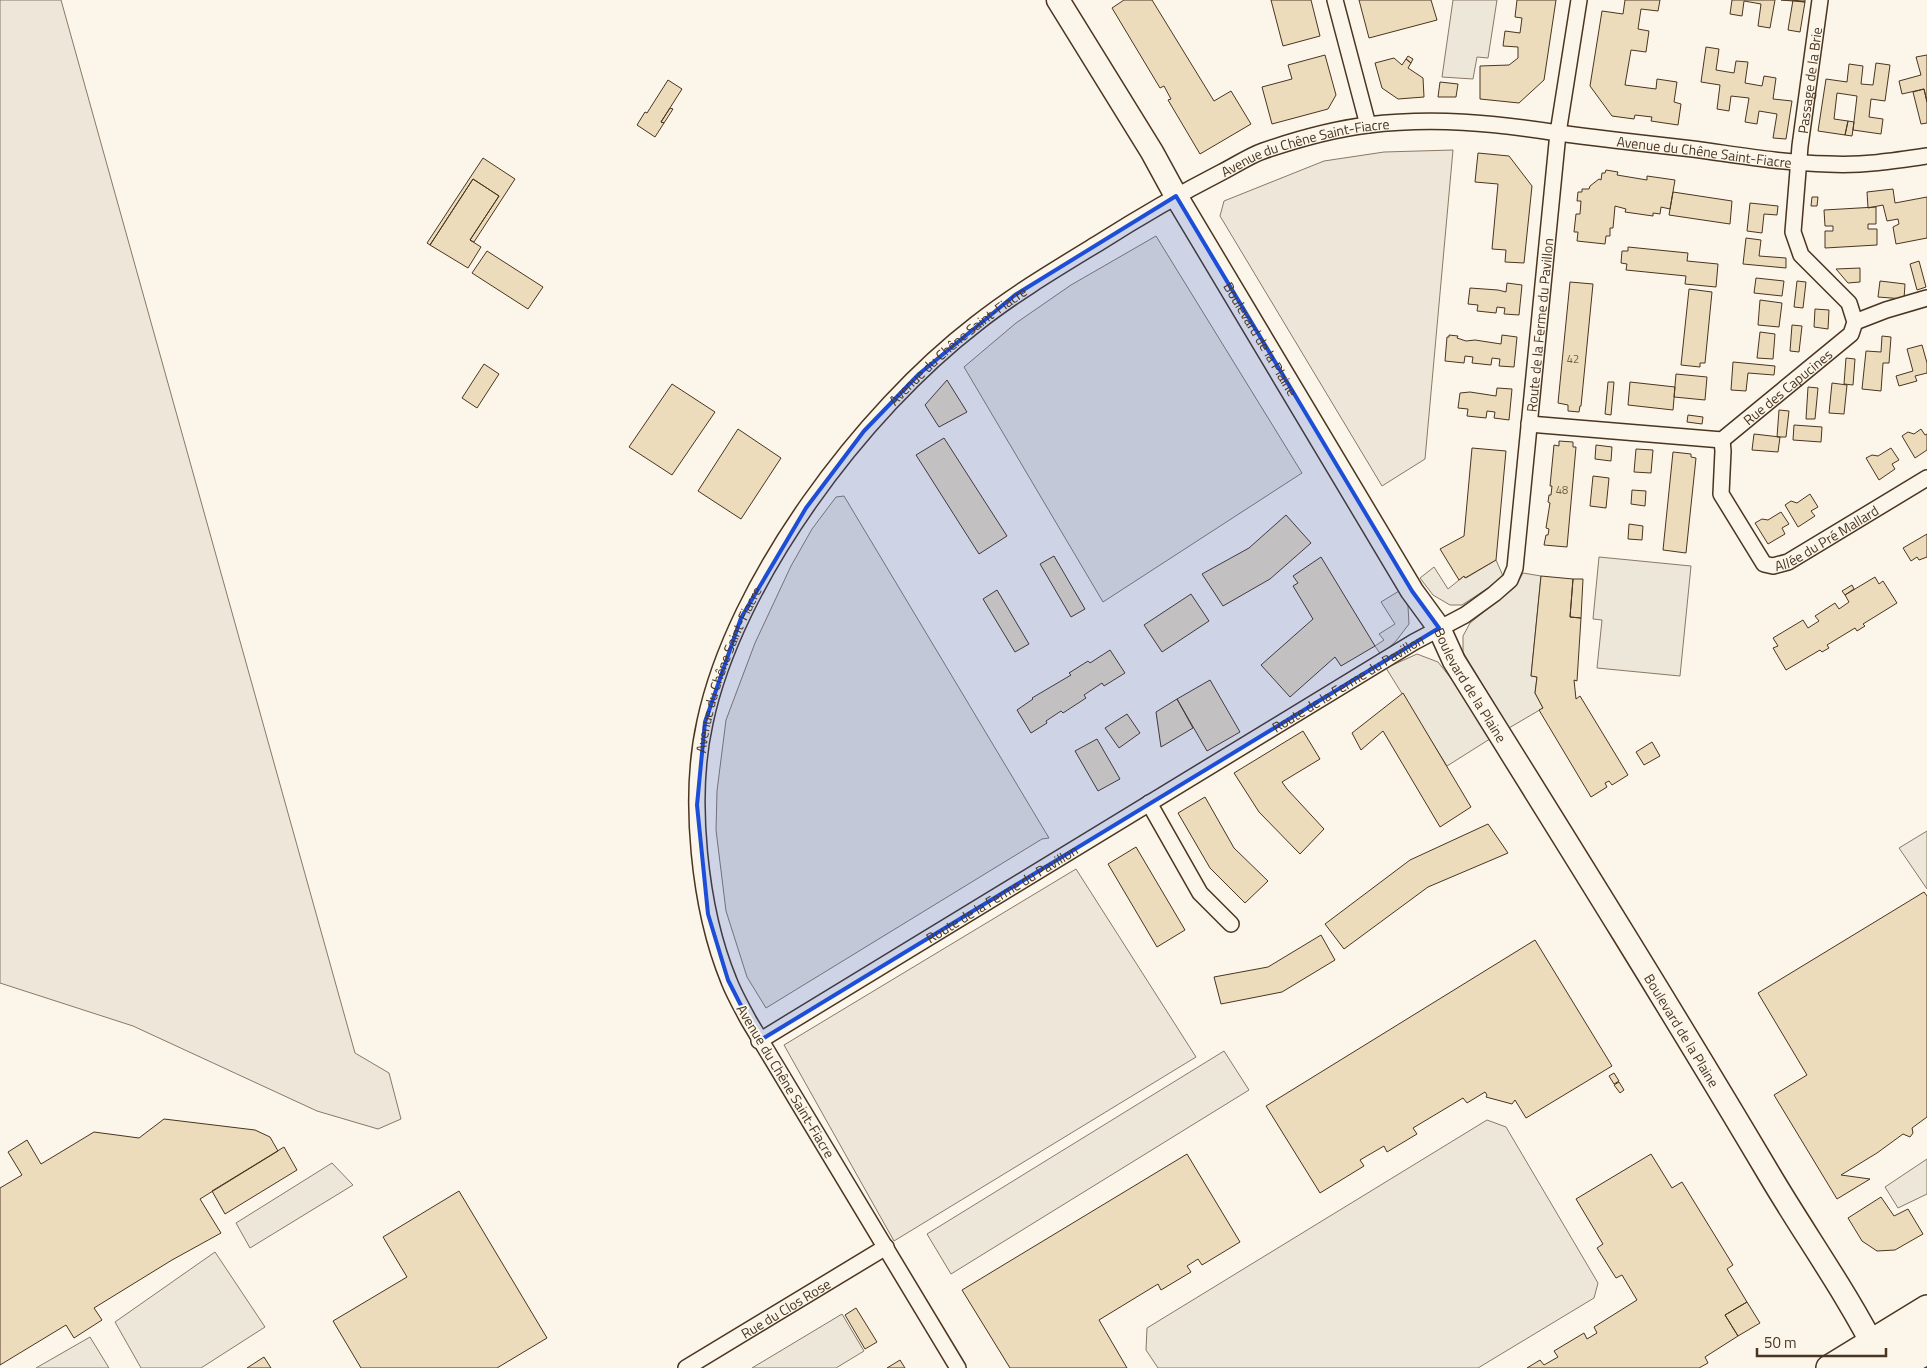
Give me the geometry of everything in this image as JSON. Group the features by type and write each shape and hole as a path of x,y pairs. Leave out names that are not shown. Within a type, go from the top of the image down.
{"main road":[{"name":"Boulevard de la Plaine","path":"1058,0 1152,152 1176,196 1412,590 1439,628 1454,660 1654,982 1796,1220 1858,1315 1879,1361"},
{"path":"1879,1361 1927,1308"},
{"path":"1879,1361 1927,1330"},
{"path":"1829,1368 1927,1352"}],"street":[{"path":"1335,0 1368,125"},
{"name":"Route de la Ferme du Pavillon","path":"759,1041 1439,628 1465,615 1510,580 1515,568 1558,133 1579,0"},
{"name":"Passage de la Brie","path":"1800,162 1800,146 1820,0"},
{"name":"Avenue du Chêne Saint-Fiacre","path":"958,1368 759,1041 728,980 708,914 701,857 697,805 699,766 704,722 721,668 741,618 767,570 806,508 864,431 919,374 972,326 1015,295 1176,196 1260,152 1333,132 1368,125 1462,121 1516,126 1770,160 1829,164 1884,162 1927,156"},
{"path":"1800,162 1793,232 1801,255 1849,303 1855,322 1886,310 1927,298"},
{"name":"Rue des Capucines","path":"1722,440 1851,334 1855,322"},
{"path":"1529,424 1722,440"},
{"name":"Allée du Pré Mallard","path":"1722,440 1720,494 1764,564 1773,566 1788,562 1927,478"},
{"path":"1149,803 1200,893 1231,924"},
{"name":"Rue du Clos Rose","path":"686,1368 886,1247"}],"highlighted area":[{"path":"1176,196 1412,591 1439,628 759,1041 728,980 708,914 697,805 705,722 741,618 806,508 864,431 919,374 1015,295 1151,210"}],"shaded area":[{"path":"0,0 61,0 355,1053 389,1073 401,1119 378,1129 317,1111 133,1026 0,983"},
{"path":"1453,0 1497,0 1488,58 1477,57 1473,79 1442,77"},
{"path":"1453,150 1425,459 1382,486 1220,216 1224,201 1324,161 1384,152"},
{"path":"1156,236 1302,473 1103,602 964,367 1016,323 1071,285"},
{"path":"844,496 1049,838 1042,839 766,1008 747,977 726,911 716,830 717,791 726,720 755,643 791,566 812,529 836,497"},
{"path":"1599,557 1691,566 1680,676 1597,668 1602,620 1593,619"},
{"path":"1496,560 1503,576 1462,605 1450,605 1433,595 1420,578 1434,567 1448,589 1464,576 1466,578"},
{"path":"1523,573 1541,576 1531,676 1537,677 1535,693 1543,708 1509,728 1463,652 1463,636 1470,623 1515,587"},
{"path":"1399,591 1408,606 1409,624 1396,641 1381,655 1375,646 1384,640 1379,634 1395,624 1381,602"},
{"path":"1417,654 1438,662 1476,710 1493,737 1447,766 1386,668"},
{"path":"1927,831 1927,889 1899,848"},
{"path":"1076,869 1196,1057 894,1241 784,1045"},
{"path":"1224,1051 1249,1090 951,1274 927,1234"},
{"path":"1487,1120 1506,1127 1598,1283 1594,1298 1478,1368 1158,1368 1146,1350 1147,1328"},
{"path":"1927,1159 1927,1194 1898,1208 1885,1187"},
{"path":"332,1163 353,1185 250,1248 236,1223"},
{"path":"215,1252 265,1327 201,1368 141,1368 115,1322"},
{"path":"842,1314 864,1351 836,1368 752,1368"},
{"path":"90,1337 109,1368 36,1368"}],"building":[{"path":"1124,0 1152,0 1214,101 1231,91 1251,124 1200,154 1168,100 1171,99 1164,86 1160,88 1112,8"},
{"path":"1271,0 1311,0 1320,36 1283,46"},
{"path":"1359,0 1431,0 1437,20 1369,38"},
{"path":"1517,0 1556,0 1544,80 1519,103 1480,99 1480,66 1509,65 1518,58 1518,47 1503,46 1505,31 1520,33 1522,18 1515,17"},
{"path":"1625,0 1660,0 1658,11 1641,9 1638,29 1649,31 1646,52 1631,50 1625,85 1656,89 1657,79 1677,82 1674,102 1681,104 1678,125 1651,121 1652,117 1635,115 1634,119 1612,116 1590,86 1602,11 1623,14"},
{"path":"1732,0 1775,0 1770,28 1758,26 1761,4 1744,1 1742,16 1730,14"},
{"path":"1781,0 1805,0 1805,2"},
{"path":"1793,0 1805,2 1800,32 1788,30"},
{"path":"1706,47 1719,49 1716,70 1734,73 1736,61 1748,62 1745,83 1762,86 1764,76 1776,78 1773,99 1792,101 1786,139 1773,138 1777,114 1759,111 1757,124 1745,122 1749,98 1731,96 1729,111 1717,109 1720,85 1701,82"},
{"path":"1325,55 1336,95 1328,109 1272,124 1262,87 1292,79 1288,65"},
{"path":"1927,55 1927,102 1924,89 1902,94 1899,81 1921,75 1916,57"},
{"path":"1408,56 1413,59 1411,63 1406,59"},
{"path":"1394,58 1402,65 1406,59 1411,63 1408,68 1423,78 1424,97 1398,99 1382,88 1375,63"},
{"path":"1876,63 1890,65 1885,101 1871,99 1869,117 1883,119 1881,134 1853,130 1857,96 1837,93 1834,119 1848,121 1845,135 1818,131 1826,79 1847,82 1849,64 1863,66 1861,84 1873,85"},
{"path":"668,80 682,89 661,122 664,123 655,137 637,125"},
{"path":"1440,82 1458,84 1456,97 1438,97"},
{"path":"1924,89 1927,102 1927,123 1921,124 1913,92"},
{"path":"670,108 673,109 664,123 661,122"},
{"path":"1848,121 1854,122 1852,136 1845,135"},
{"path":"1478,153 1509,156 1532,186 1524,263 1505,262 1506,250 1492,249 1498,184 1475,182"},
{"path":"483,158 515,179 474,242 470,240 499,196 473,179 430,245 427,243"},
{"path":"1606,170 1618,172 1617,175 1647,180 1647,176 1675,180 1670,209 1661,207 1660,214 1653,213 1653,216 1625,212 1626,209 1615,206 1613,228 1610,228 1610,236 1606,236 1605,244 1577,241 1578,232 1574,232 1576,214 1580,214 1581,201 1577,201 1578,192 1582,192 1582,189 1589,189 1599,179 1601,180 1602,173 1605,173"},
{"path":"473,179 499,196 470,240 481,247 468,268 430,245"},
{"path":"1893,189 1895,203 1927,197 1927,238 1896,244 1893,227 1899,224 1898,219 1887,221 1883,205 1868,208 1867,192"},
{"path":"1673,192 1732,201 1730,224 1669,215"},
{"path":"1812,197 1818,197 1817,206 1811,206"},
{"path":"1750,203 1778,206 1777,215 1764,214 1762,233 1747,231"},
{"path":"1876,207 1876,224 1868,224 1868,229 1877,229 1877,245 1825,248 1825,231 1833,231 1833,226 1825,226 1824,210"},
{"path":"1746,238 1761,240 1759,256 1786,258 1786,268 1743,264"},
{"path":"1628,247 1688,253 1687,261 1718,264 1716,287 1685,284 1686,276 1626,270 1627,264 1621,263 1622,251 1628,251"},
{"path":"487,251 543,287 528,309 472,273"},
{"path":"1919,261 1926,287 1917,290 1910,264"},
{"path":"1860,268 1860,282 1848,283 1836,269"},
{"path":"1756,278 1784,281 1782,296 1754,293"},
{"path":"1797,281 1806,282 1803,308 1794,307"},
{"path":"1880,281 1905,284 1904,299 1878,297"},
{"path":"1570,282 1593,284 1579,412 1568,411 1568,405 1558,403"},
{"path":"1507,283 1522,285 1519,315 1504,314 1505,308 1497,307 1496,313 1477,311 1478,305 1468,304 1470,288 1506,292"},
{"path":"1689,289 1712,292 1705,363 1700,363 1700,367 1681,365"},
{"path":"1760,300 1782,303 1779,327 1758,325"},
{"path":"1815,309 1829,310 1828,329 1814,327"},
{"path":"1792,325 1802,326 1799,352 1790,351"},
{"path":"1760,332 1775,334 1773,359 1757,358"},
{"path":"1449,335 1458,336 1457,338 1466,341 1475,340 1501,344 1502,335 1517,337 1514,367 1499,366 1500,359 1492,358 1491,365 1472,363 1473,357 1465,356 1464,363 1445,361 1447,337"},
{"path":"1882,336 1891,337 1889,363 1883,363 1881,391 1862,389 1866,351 1881,352"},
{"path":"1922,345 1927,363 1927,373 1915,376 1917,381 1899,386 1896,376 1913,371 1907,349"},
{"path":"1846,358 1855,359 1853,385 1844,384"},
{"path":"1733,362 1775,366 1774,375 1748,373 1746,391 1731,390"},
{"path":"484,364 499,374 477,408 462,398"},
{"path":"1676,374 1707,377 1705,400 1674,397"},
{"path":"947,380 967,412 939,427 925,405"},
{"path":"1608,382 1614,382 1611,415 1605,414"},
{"path":"1630,382 1675,387 1673,410 1628,405"},
{"path":"1832,383 1847,385 1844,414 1829,413"},
{"path":"672,384 715,412 672,475 629,447"},
{"path":"1808,387 1818,388 1815,419 1806,419"},
{"path":"1497,388 1512,389 1509,420 1494,418 1495,412 1487,411 1486,418 1467,416 1468,409 1458,408 1460,393 1470,392 1496,396"},
{"path":"1779,410 1789,411 1786,437 1777,437"},
{"path":"1688,415 1703,417 1702,424 1687,422"},
{"path":"1794,425 1822,427 1821,442 1793,440"},
{"path":"738,429 781,458 741,519 698,491"},
{"path":"1921,429 1925,435 1927,434 1927,450 1915,458 1902,436 1908,432 1914,434"},
{"path":"1754,434 1780,437 1778,452 1752,450"},
{"path":"944,438 1007,536 979,554 916,455"},
{"path":"1559,441 1573,442 1573,447 1576,447 1567,547 1544,545 1549,529 1546,528 1550,503 1548,502 1549,495 1551,495 1552,486 1550,486 1554,445 1559,446"},
{"path":"1596,445 1612,447 1611,461 1595,459"},
{"path":"1472,448 1506,451 1496,560 1459,580 1440,549 1464,536"},
{"path":"1891,448 1899,460 1892,464 1895,469 1879,480 1866,458 1872,455 1878,456"},
{"path":"1636,449 1653,450 1651,473 1634,472"},
{"path":"1673,452 1691,454 1691,457 1696,458 1686,553 1663,550"},
{"path":"1593,476 1609,478 1606,508 1590,506"},
{"path":"1632,490 1646,491 1645,506 1631,504"},
{"path":"1810,494 1818,507 1811,511 1815,516 1798,527 1785,505 1791,501 1797,503"},
{"path":"1781,512 1789,524 1782,528 1785,534 1768,544 1755,523 1762,519 1768,520"},
{"path":"1286,515 1311,543 1270,579 1223,606 1202,574 1249,548"},
{"path":"1629,524 1643,526 1642,540 1628,539"},
{"path":"1927,534 1927,557 1919,560 1917,557 1911,561 1903,548"},
{"path":"1054,556 1085,609 1071,617 1040,564"},
{"path":"1321,557 1375,646 1341,666 1335,657 1290,697 1261,665 1313,619 1293,586 1298,583 1293,576"},
{"path":"1541,576 1573,579 1570,617 1581,618 1577,681 1574,680 1576,699 1580,696 1628,775 1612,785 1609,781 1605,783 1607,787 1591,797 1539,710 1543,708 1535,693 1537,677 1531,676"},
{"path":"1875,577 1879,584 1883,581 1897,603 1863,624 1865,626 1857,631 1855,628 1827,645 1829,648 1822,652 1820,650 1786,670 1773,648 1778,646 1773,638 1803,620 1808,628 1819,621 1815,616 1835,603 1839,609 1849,602 1845,595"},
{"path":"1573,579 1583,579 1581,618 1570,617"},
{"path":"1852,585 1854,589 1845,595 1842,591"},
{"path":"997,590 1029,644 1015,652 983,599"},
{"path":"1191,594 1209,621 1162,652 1144,625"},
{"path":"1110,650 1125,673 1104,686 1102,683 1084,695 1086,698 1063,713 1061,711 1031,733 1017,710 1032,698 1071,675 1069,673 1088,661 1090,663"},
{"path":"1210,680 1240,732 1207,751 1177,699"},
{"path":"1403,693 1471,807 1440,827 1383,731 1361,750 1352,733"},
{"path":"1177,699 1193,728 1161,747 1156,712"},
{"path":"1127,714 1140,733 1119,748 1105,728"},
{"path":"1303,731 1320,759 1282,782 1324,829 1300,854 1259,812 1234,773"},
{"path":"1097,739 1120,779 1098,791 1075,751"},
{"path":"1652,742 1660,756 1644,765 1636,752"},
{"path":"1205,797 1234,848 1268,881 1245,903 1210,868 1178,813"},
{"path":"1488,824 1508,853 1428,887 1344,949 1325,924 1410,860"},
{"path":"1136,847 1185,930 1157,947 1108,864"},
{"path":"1924,892 1927,896 1927,1117 1912,1128 1913,1133 1910,1137 1903,1134 1877,1153 1841,1175 1870,1179 1837,1199 1774,1095 1807,1075 1758,993"},
{"path":"1321,935 1335,960 1282,992 1221,1004 1214,977 1268,967"},
{"path":"1535,940 1612,1066 1526,1118 1515,1100 1512,1104 1486,1097 1485,1092 1467,1103 1463,1098 1413,1128 1417,1134 1387,1152 1384,1146 1360,1160 1364,1166 1320,1193 1266,1106"},
{"path":"1614,1073 1619,1081 1614,1084 1609,1076"},
{"path":"1619,1082 1624,1090 1620,1093 1614,1085"},
{"path":"164,1119 255,1130 270,1137 278,1151 200,1199 221,1233 172,1260 94,1308 102,1320 74,1338 66,1325 0,1365 0,1188 22,1175 8,1152 27,1140 41,1164 94,1132 139,1138"},
{"path":"284,1147 297,1170 225,1214 212,1191"},
{"path":"1187,1154 1240,1242 1202,1265 1198,1259 1187,1266 1191,1272 1161,1290 1158,1284 1099,1320 1127,1368 1010,1368 962,1290"},
{"path":"1651,1154 1672,1188 1682,1182 1733,1265 1727,1269 1747,1302 1725,1315 1738,1336 1705,1357 1708,1363 1699,1368 1527,1368 1540,1360 1544,1365 1558,1357 1554,1351 1584,1333 1587,1339 1597,1333 1594,1327 1637,1300 1622,1275 1616,1278 1597,1248 1603,1244 1576,1199"},
{"path":"459,1191 547,1338 497,1368 361,1368 333,1321 407,1277 383,1237"},
{"path":"1881,1197 1894,1216 1908,1209 1923,1234 1895,1250 1877,1251 1862,1241 1848,1218"},
{"path":"1747,1302 1760,1323 1738,1336 1725,1315"},
{"path":"856,1308 877,1342 865,1349 845,1315"},
{"path":"264,1357 271,1368 247,1368"},
{"path":"900,1360 905,1368 887,1368"}]}
